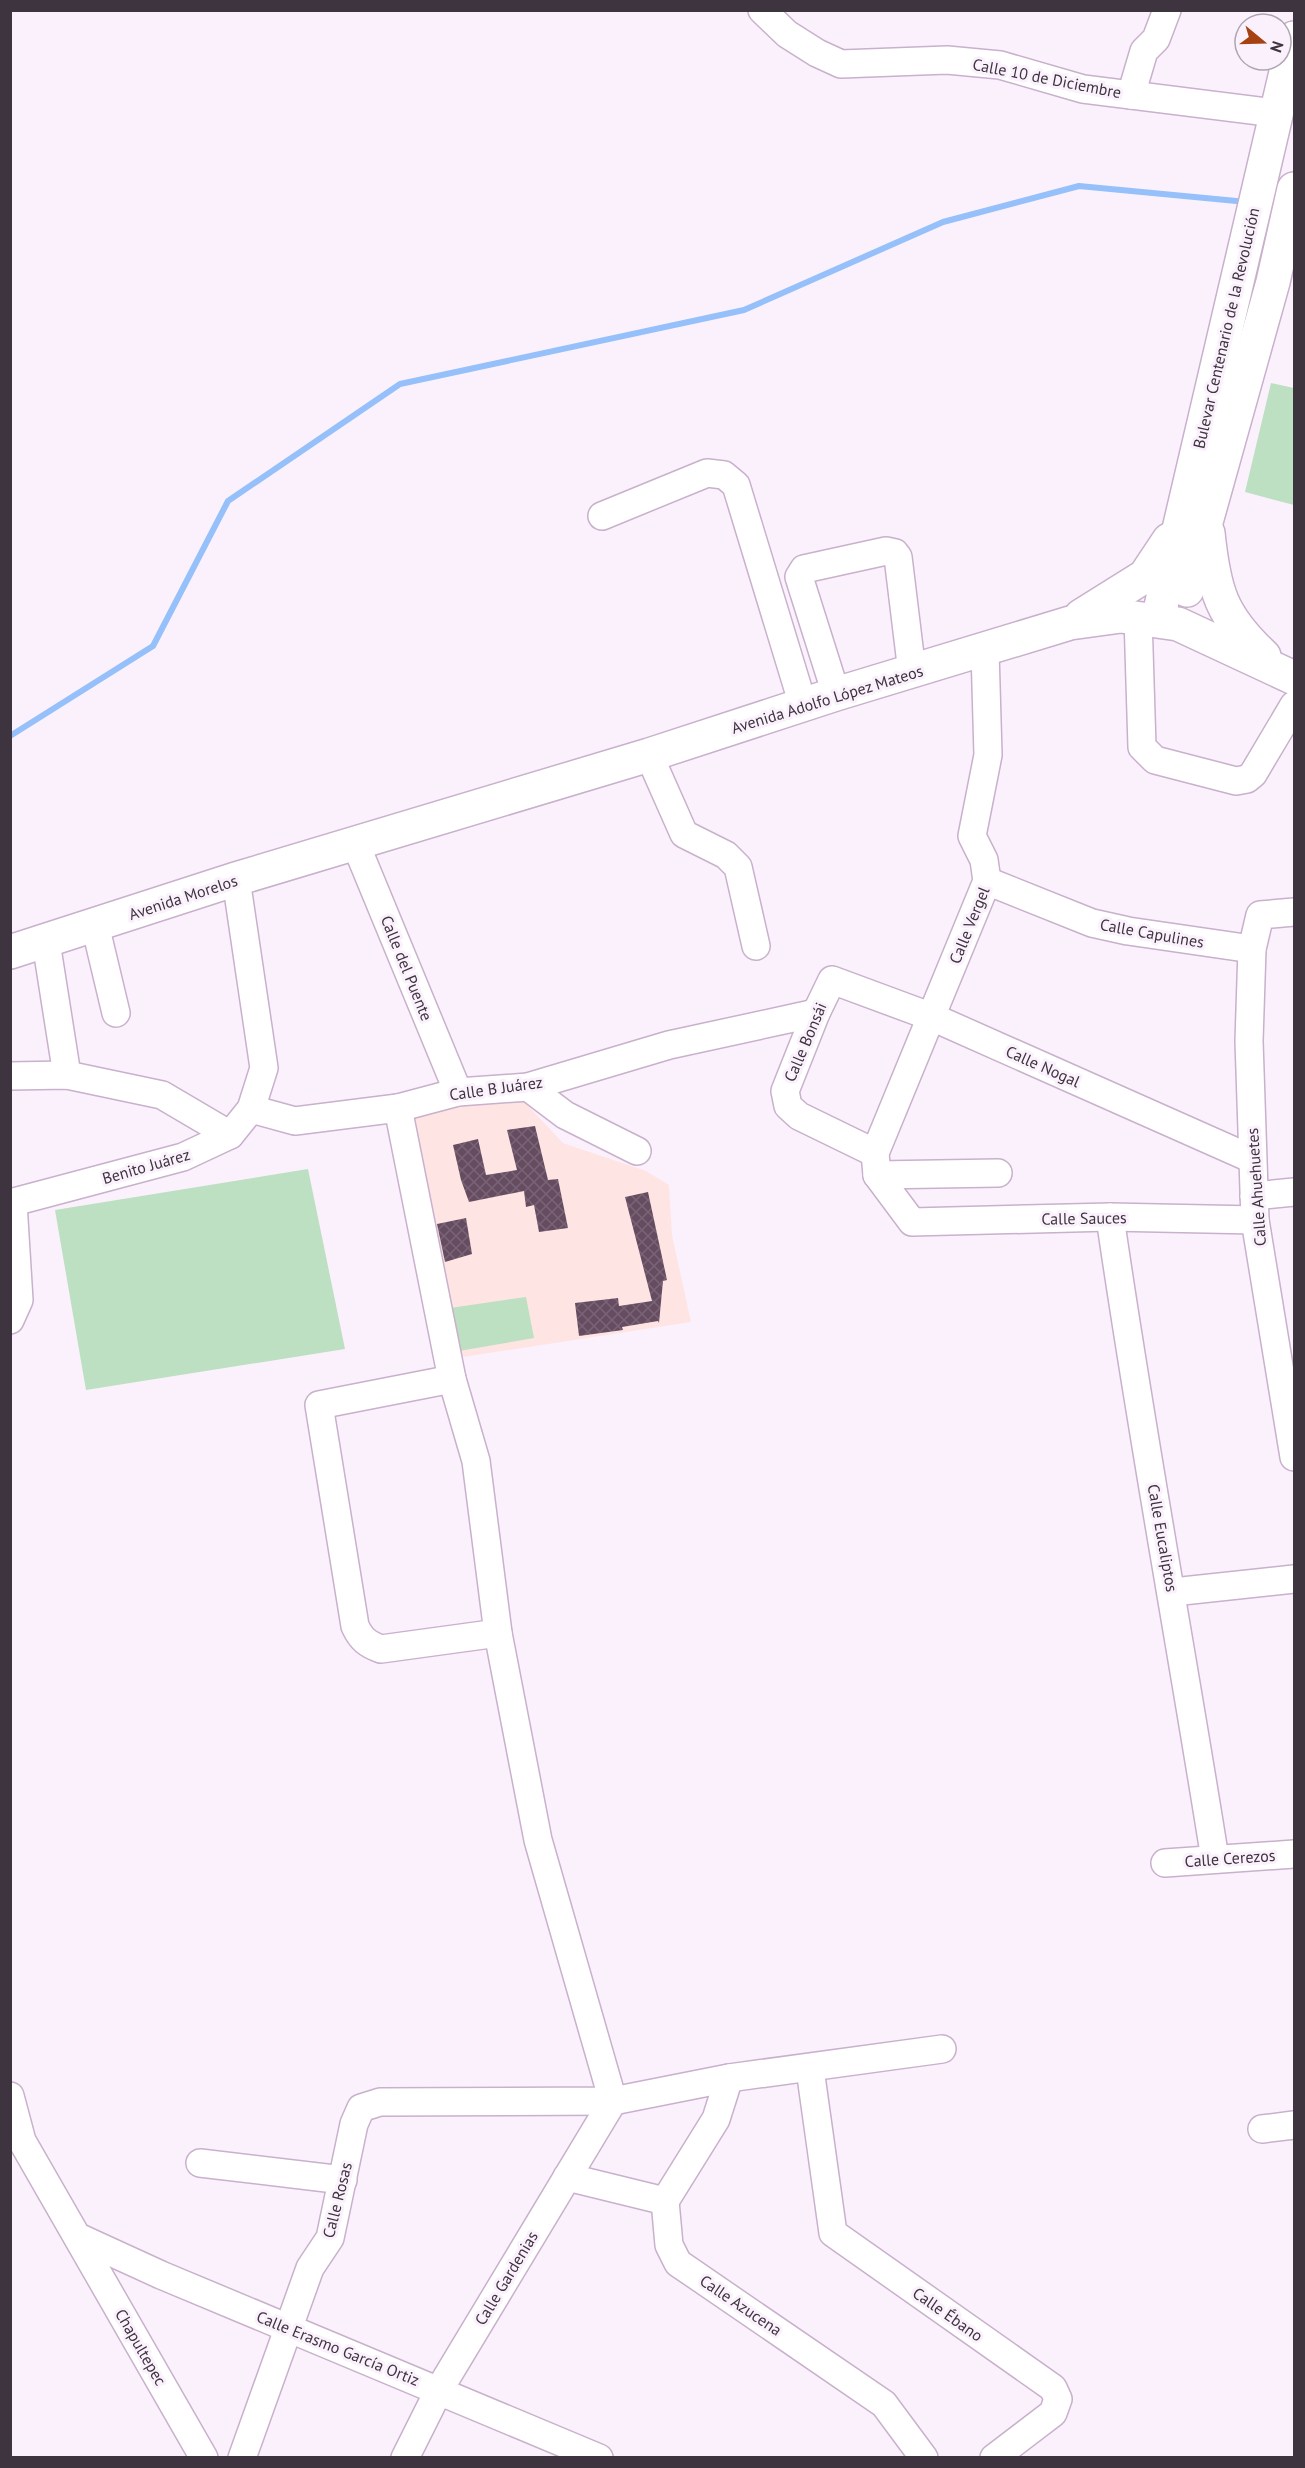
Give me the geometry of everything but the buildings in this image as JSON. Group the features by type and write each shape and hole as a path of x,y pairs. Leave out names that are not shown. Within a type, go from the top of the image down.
{"main road":[{"name":"Bulevar Centenario de la Revolución","path":"1199,498 1238,275 1294,38"},
{"name":"Bulevar Centenario de la Revolución","path":"1158,620 1273,282 1294,189"},
{"path":"1070,623 1145,576 1199,498"},
{"path":"1199,498 1220,600 1239,633 1288,675"},
{"name":"Avenida Adolfo López Mateos","path":"356,845 1070,623 1121,616 1158,620 1288,675"},
{"name":"Avenida Morelos","path":"10,952 236,879 356,845"}],"street":[{"name":"Calle 10 de Diciembre","path":"762,10 787,34 816,53 841,64 947,60 1000,65 1083,89 1275,113"},
{"path":"1131,95 1144,51 1156,39 1167,10"},
{"path":"602,516 707,473 724,475 736,485 803,705"},
{"path":"836,694 799,577 804,569 886,551 895,553 898,557 912,672"},
{"path":"1158,620 1142,747 1155,760 1236,782 1246,779 1253,774 1294,705"},
{"name":"Calle Vergel","path":"876,1164 987,881 984,860 972,836 988,756 985,651"},
{"path":"649,755 684,834 726,855 738,867 756,946"},
{"name":"Calle del Puente","path":"356,845 458,1092"},
{"name":"Benito Juárez","path":"12,1203 183,1157 230,1136 250,1109 264,1068 236,879"},
{"name":"Calle Capulines","path":"987,881 1092,923 1128,931 1252,949"},
{"name":"Calle Ahuehuetes","path":"1294,912 1260,915 1252,949 1249,1041 1254,1208 1294,1457"},
{"path":"95,925 116,1013"},
{"path":"46,942 67,1075"},
{"name":"Calle Nogal","path":"832,980 932,1017 1252,1159"},
{"name":"Calle Bonsái","path":"832,980 784,1091 788,1106 799,1116 876,1164"},
{"name":"Calle B Juárez","path":"250,1109 296,1121 398,1108 458,1092 528,1087 669,1045 816,1013"},
{"path":"10,1076 67,1075 162,1095 230,1136"},
{"path":"528,1087 565,1115 637,1152"},
{"path":"398,1108 452,1379 476,1461 498,1633 538,1840 613,2101 729,2078 810,2069 942,2049"},
{"path":"876,1164 998,1173"},
{"name":"Calle Sauces","path":"876,1164 912,1222 1110,1217 1254,1208 1294,1192"},
{"path":"11,1320 19,1300 12,1203"},
{"name":"Calle Eucaliptos","path":"1110,1217 1134,1385 1173,1592 1215,1860"},
{"path":"452,1379 319,1405 355,1626 360,1638 381,1649 498,1633"},
{"path":"1173,1592 1294,1579"},
{"name":"Calle Cerezos","path":"1165,1863 1294,1854"},
{"name":"Calle Ébano","path":"810,2069 833,2234 1053,2388 1058,2399 1053,2413 994,2457"},
{"path":"567,2177 665,2201 716,2119 729,2078"},
{"name":"Chapultepec","path":"10,2096 16,2142 78,2237 204,2457"},
{"name":"Calle Rosas","path":"242,2457 310,2268 330,2238 354,2124 361,2108 380,2102 613,2101"},
{"name":"Calle Gardenias","path":"405,2457 439,2390 613,2101"},
{"path":"1262,2129 1294,2125"},
{"path":"200,2163 343,2180"},
{"name":"Calle Azucena","path":"665,2201 669,2245 678,2263 885,2404 924,2457"},
{"name":"Calle Erasmo García Ortiz","path":"78,2237 161,2276 599,2457"}],"shaded area":[{"path":"515,1092 563,1143 646,1171 669,1185 672,1235 691,1322 457,1358 407,1113"}],"green space":[{"path":"1271,383 1294,388 1294,505 1245,492"},
{"path":"308,1169 345,1349 86,1390 55,1210"},
{"path":"526,1297 534,1338 459,1351 450,1308"}],"waterway":[{"path":"10,736 153,646 228,501 400,384 744,310 943,222 1079,186 1247,202"}]}
